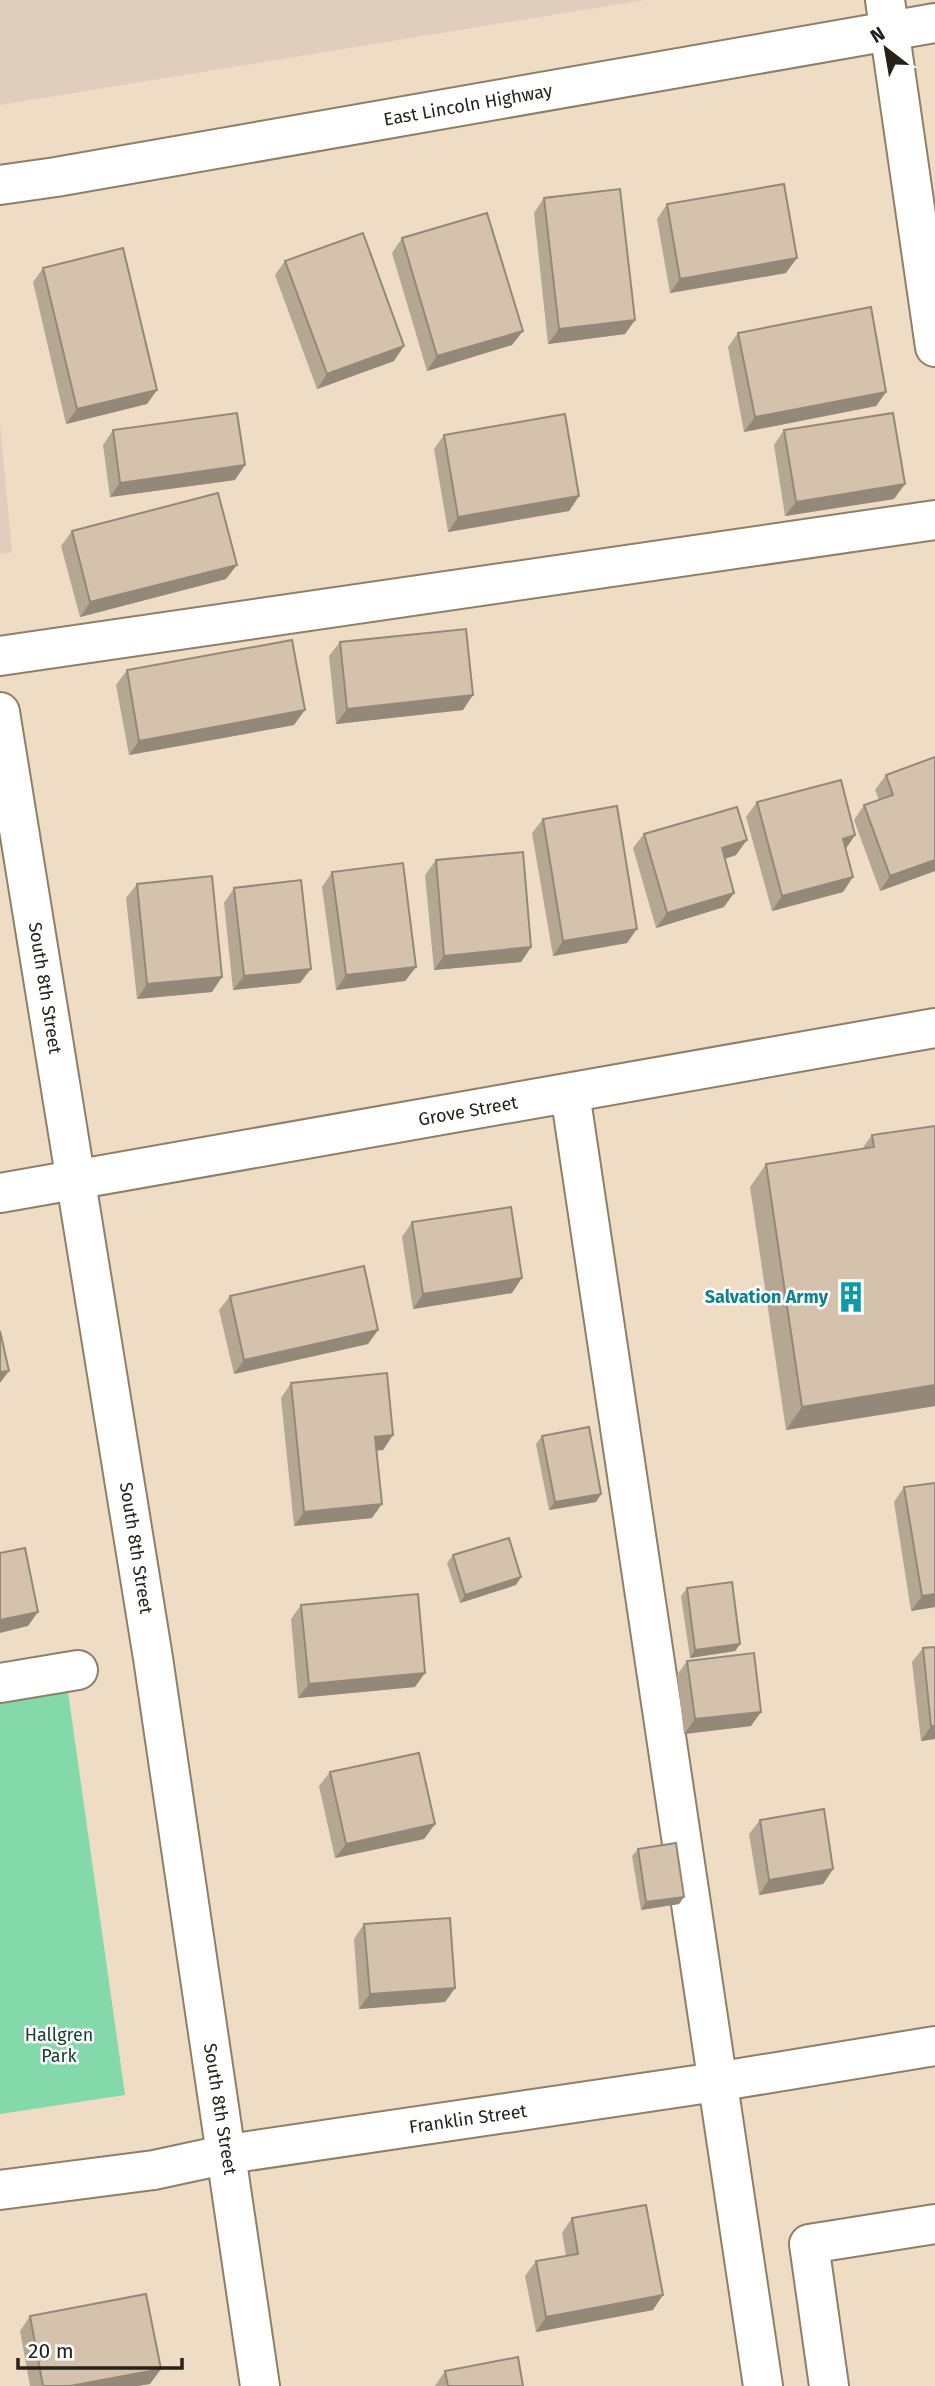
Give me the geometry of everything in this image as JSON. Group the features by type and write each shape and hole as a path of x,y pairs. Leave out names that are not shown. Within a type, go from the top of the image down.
{"street":[{"name":"East Lincoln Highway","path":"0,185 56,177 887,15 935,23"},
{"path":"887,15 935,347"},
{"path":"0,656 935,520"},
{"name":"South 8th Street","path":"0,712 153,1658 260,2386"},
{"name":"Grove Street","path":"0,1193 935,1028"},
{"path":"570,1093 763,2386"},
{"path":"0,1683 78,1670"},
{"name":"Franklin Street","path":"0,2190 154,2170 228,2154 716,2082 935,2046"},
{"path":"829,2386 809,2244 935,2224"}],"shaded area":[{"path":"0,0 644,0 0,105"},
{"path":"0,424 12,552 0,554"}],"green space":[{"name":"Hallgren Park","path":"68,1692 125,2095 0,2114 0,1703"}],"building":[{"path":"784,184 797,258 680,279 667,204"},
{"path":"620,189 635,320 559,329 544,198"},
{"path":"487,213 523,331 437,356 402,238"},
{"path":"363,233 404,346 327,374 285,261"},
{"path":"123,248 157,390 77,409 43,268"},
{"path":"871,307 886,392 755,417 738,333"},
{"path":"237,413 245,465 120,483 113,430"},
{"path":"893,413 905,484 796,502 784,430"},
{"path":"565,414 579,496 458,517 444,435"},
{"path":"218,493 237,565 90,602 72,531"},
{"path":"466,629 473,695 347,709 340,642"},
{"path":"292,640 305,710 139,741 127,670"},
{"path":"935,757 935,860 890,876 864,805 893,795 886,775"},
{"path":"841,780 855,835 843,839 853,877 782,896 757,802"},
{"path":"617,806 637,929 563,941 543,819"},
{"path":"737,807 747,840 722,848 734,893 667,913 644,834"},
{"path":"523,852 531,947 444,956 436,860"},
{"path":"403,863 416,967 346,975 332,872"},
{"path":"212,876 222,977 147,984 137,884"},
{"path":"301,880 311,969 244,976 234,888"},
{"name":"Salvation Army","path":"935,1126 935,1385 802,1407 766,1164 874,1147 872,1135"},
{"path":"511,1207 522,1278 423,1294 412,1222"},
{"path":"364,1266 378,1330 244,1360 230,1296"},
{"path":"0,1331 9,1371 0,1372"},
{"path":"387,1373 393,1435 375,1437 382,1504 304,1512 291,1383"},
{"path":"589,1427 601,1494 555,1502 542,1436"},
{"path":"935,1483 935,1594 922,1596 904,1487"},
{"path":"509,1538 521,1577 465,1595 453,1555"},
{"path":"25,1548 38,1612 0,1620 0,1553"},
{"path":"732,1582 740,1644 695,1650 687,1588"},
{"path":"418,1594 425,1673 309,1684 301,1605"},
{"path":"935,1647 935,1726 931,1726 923,1648"},
{"path":"754,1653 761,1712 695,1719 687,1661"},
{"path":"419,1753 435,1824 346,1844 330,1772"},
{"path":"824,1809 833,1869 769,1880 760,1820"},
{"path":"676,1843 684,1897 646,1902 638,1849"},
{"path":"450,1918 455,1988 370,1994 364,1924"},
{"path":"646,2205 663,2295 546,2317 536,2261 578,2254 572,2218"},
{"path":"146,2294 161,2369 70,2386 43,2386 30,2316"},
{"path":"518,2357 523,2386 448,2386 445,2371"}],"place":[{"name":"Salvation Army","path":"851,1297"}]}
